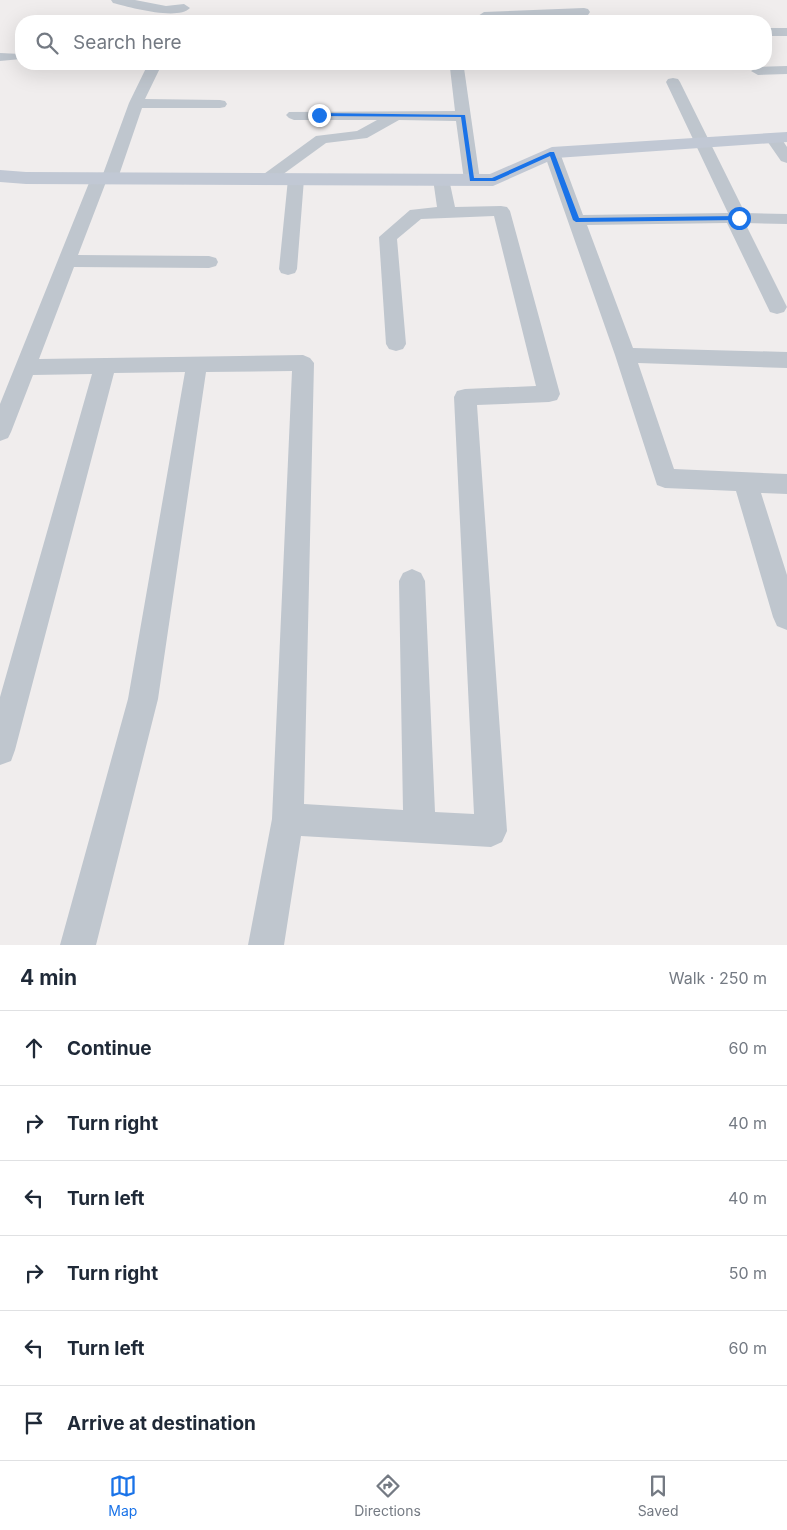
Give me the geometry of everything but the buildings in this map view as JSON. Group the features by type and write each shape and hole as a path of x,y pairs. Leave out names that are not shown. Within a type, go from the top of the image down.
{"street":[{"path":"117,0 166,10 186,4"},
{"path":"577,0 586,15"},
{"path":"772,32 787,32"},
{"path":"0,57 15,57"},
{"path":"0,432 6,402 25,367 66,261 152,70"},
{"path":"456,70 472,180"},
{"path":"758,71 787,70"},
{"path":"673,82 703,143 777,307"},
{"path":"136,103 220,104"},
{"path":"294,115 463,116"},
{"path":"319,115 322,139"},
{"path":"265,179 322,139 361,135 396,115"},
{"path":"0,176 26,178 493,180 552,153 780,137 787,158"},
{"path":"552,153 625,355 666,478 787,484"},
{"path":"288,269 296,179"},
{"path":"441,179 447,212"},
{"path":"288,819 491,831 465,397 549,394 501,211 416,214 388,237 396,344"},
{"path":"576,220 736,218 787,220"},
{"path":"66,261 210,262"},
{"path":"625,355 787,360"},
{"path":"25,367 303,363 288,819 266,945"},
{"path":"78,945 143,698 196,364"},
{"path":"0,750 104,366"},
{"path":"745,482 787,617"},
{"path":"412,581 419,827"}],"route":[{"path":"319,115 463,116 472,180 493,180 552,153 576,220 739,218"}]}
